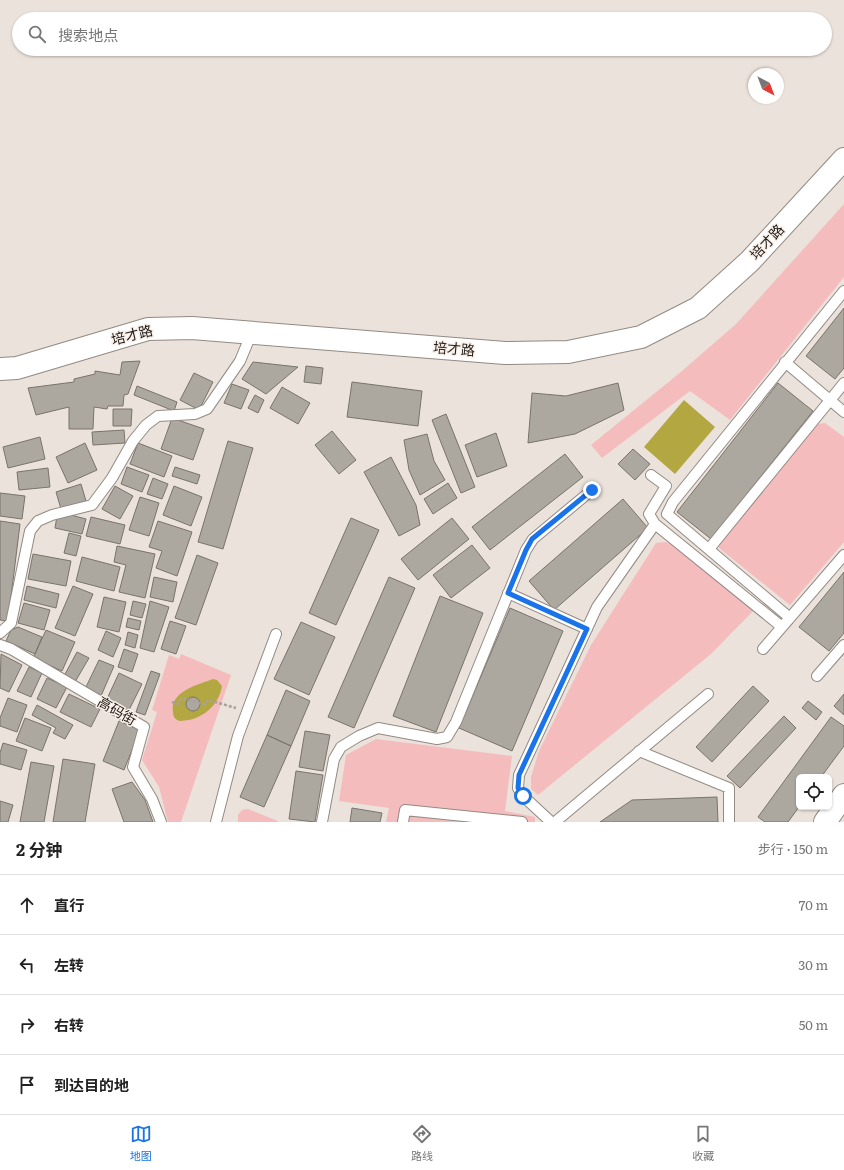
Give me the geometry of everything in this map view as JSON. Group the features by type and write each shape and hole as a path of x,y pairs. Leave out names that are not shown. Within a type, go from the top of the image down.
{"street":[{"name":"培才路","path":"0,369 17,368 148,329 192,328 252,332 505,353 568,352 641,337 698,308 750,261 844,159"},
{"path":"824,820 844,795"}],"lane":[{"path":"790,618 667,514 673,502 844,291"},
{"path":"0,633 11,623 30,532 38,521 52,515 92,505 112,478 133,441 146,425 158,416 194,414 207,409 240,361 252,332"},
{"path":"786,362 844,412"},
{"path":"709,549 844,384"},
{"path":"651,475 666,486 649,514 655,524 782,627"},
{"path":"322,822 334,759 341,747 359,736 378,728 437,739 447,737 456,722 508,593 532,539 592,490"},
{"path":"551,822 523,796 518,788 519,775 596,608 655,524"},
{"path":"763,649 844,555"},
{"path":"508,593 587,629"},
{"path":"216,822 238,736 276,634"},
{"name":"高码街","path":"0,645 11,649 144,727 133,767 152,799 161,822"},
{"path":"817,676 844,645"},
{"path":"554,822 708,694"},
{"path":"639,751 729,788 729,822"},
{"path":"403,822 405,810 522,822"}],"path":[{"path":"172,702 178,704 182,698 205,705 208,700 248,711"}],"shaded area":[{"path":"844,204 844,277 730,420 690,391 602,458 591,445 682,371 736,324"},
{"path":"684,400 715,427 675,474 644,447"},
{"path":"825,423 844,437 844,542 790,605 719,548 719,543 818,424"},
{"path":"664,542 676,544 755,609 711,654 538,795 531,789 531,777 539,751 591,645 656,543"},
{"path":"181,654 231,675 181,822 168,822 159,787 142,760 157,712 152,710 169,655 179,659"},
{"path":"213,679 217,680 222,686 215,704 201,716 189,720 180,721 176,719 173,713 173,705 180,694 193,686"},
{"path":"376,739 512,756 505,811 535,817 535,822 386,822 389,808 339,801 346,755"},
{"path":"248,809 278,822 238,822 238,815 242,810"}],"building":[{"path":"844,308 844,368 835,379 806,356"},
{"path":"140,361 128,394 124,395 123,406 108,406 107,409 94,407 93,429 69,429 69,407 36,415 28,388 74,382 74,379 95,374 95,371 120,375 122,362"},
{"path":"253,362 298,367 266,394 242,379"},
{"path":"306,366 323,368 321,384 304,382"},
{"path":"194,373 213,382 199,410 180,400"},
{"path":"352,382 422,391 418,426 347,417"},
{"path":"618,383 624,410 575,434 528,443 532,393 566,396"},
{"path":"778,383 813,411 711,539 677,512"},
{"path":"232,384 249,390 241,409 224,403"},
{"path":"137,386 177,402 174,411 134,395"},
{"path":"282,387 310,403 298,424 270,408"},
{"path":"255,395 264,400 258,413 248,408"},
{"path":"113,409 132,409 131,426 113,426"},
{"path":"446,414 475,487 461,493 432,420"},
{"path":"172,418 204,429 193,460 161,449"},
{"path":"124,430 125,443 93,445 92,432"},
{"path":"332,431 356,460 339,474 315,445"},
{"path":"496,433 507,466 477,477 465,445"},
{"path":"427,434 434,461 445,480 420,495 409,470 404,440"},
{"path":"40,437 45,459 8,468 3,447"},
{"path":"228,441 253,448 223,549 198,542"},
{"path":"85,443 97,470 68,483 56,457"},
{"path":"138,443 172,456 164,477 130,464"},
{"path":"633,449 650,464 635,480 618,464"},
{"path":"565,454 583,477 490,550 472,527"},
{"path":"391,457 416,505 420,525 399,536 364,472"},
{"path":"127,467 149,475 142,492 121,484"},
{"path":"175,467 200,475 197,484 172,476"},
{"path":"48,468 50,487 19,490 17,472"},
{"path":"153,478 168,484 162,499 147,494"},
{"path":"448,483 457,498 433,514 424,499"},
{"path":"81,484 86,501 61,509 56,492"},
{"path":"115,486 133,496 120,519 102,509"},
{"path":"174,486 202,497 191,526 163,515"},
{"path":"0,493 25,496 22,519 0,516"},
{"path":"140,497 159,503 149,536 129,530"},
{"path":"623,499 648,528 554,610 529,581"},
{"path":"67,514 86,519 82,534 55,528 57,516"},
{"path":"91,517 125,525 120,544 86,536"},
{"path":"351,518 379,530 336,625 309,613"},
{"path":"452,518 469,539 418,580 401,559"},
{"path":"0,521 20,524 8,621 0,620"},
{"path":"158,521 192,532 177,576 156,568 162,551 149,547"},
{"path":"69,533 81,536 76,556 64,553"},
{"path":"472,545 490,568 451,598 433,575"},
{"path":"117,546 155,554 145,598 119,592 126,565 114,562"},
{"path":"33,554 71,561 66,586 28,579"},
{"path":"197,555 218,563 196,625 175,618"},
{"path":"82,557 120,567 114,591 76,581"},
{"path":"844,572 844,633 829,651 799,627"},
{"path":"154,577 177,582 173,602 150,597"},
{"path":"389,577 415,588 354,728 328,717"},
{"path":"27,586 59,594 56,608 24,600"},
{"path":"73,586 93,594 75,636 55,628"},
{"path":"440,596 483,613 436,732 393,716"},
{"path":"104,597 126,602 119,632 97,627"},
{"path":"133,601 146,604 142,618 130,615"},
{"path":"150,601 169,607 154,652 140,648"},
{"path":"24,603 50,610 44,630 18,623"},
{"path":"510,608 563,631 512,751 459,728"},
{"path":"128,618 141,621 139,630 126,627"},
{"path":"170,621 186,626 176,654 161,649"},
{"path":"301,622 335,637 309,695 274,679"},
{"path":"18,627 42,637 35,654 6,641 11,630"},
{"path":"46,630 75,642 62,671 33,658"},
{"path":"106,631 121,638 113,657 98,650"},
{"path":"128,632 138,635 135,648 125,645"},
{"path":"124,649 138,654 132,672 118,667"},
{"path":"77,652 89,658 75,682 64,676"},
{"path":"1,654 22,665 9,692 0,688"},
{"path":"99,660 114,666 101,696 85,689"},
{"path":"29,667 42,673 31,697 17,691"},
{"path":"151,671 160,674 145,715 136,712"},
{"path":"119,673 142,684 128,712 106,701"},
{"path":"47,678 67,687 56,708 37,699"},
{"path":"753,686 769,701 712,762 696,747"},
{"path":"286,690 310,701 291,746 267,735"},
{"path":"69,694 100,709 91,727 60,712"},
{"path":"844,694 844,715 834,706"},
{"path":"193,697 198,699 200,704 198,709 193,711 188,709 186,704 188,699"},
{"path":"8,698 27,705 17,732 0,726 0,718"},
{"path":"808,701 822,712 816,720 802,708"},
{"path":"37,705 73,725 65,739 53,733 56,728 32,715"},
{"path":"784,716 796,728 740,788 727,776"},
{"path":"831,717 844,726 844,746 823,774 796,774 797,810 788,822 765,822 758,817"},
{"path":"25,718 51,728 42,751 16,741"},
{"path":"119,721 140,730 124,770 103,761"},
{"path":"305,731 330,735 323,771 299,767"},
{"path":"267,735 291,746 264,807 240,797"},
{"path":"3,743 27,750 21,770 0,764 0,753"},
{"path":"63,759 95,764 85,822 53,822"},
{"path":"31,762 54,766 44,822 20,822"},
{"path":"296,771 323,775 315,822 289,819"},
{"path":"132,782 145,800 153,822 124,822 112,789"},
{"path":"717,797 718,822 600,822 632,800"},
{"path":"0,801 13,805 8,822 0,822"},
{"path":"352,808 382,813 380,822 350,822"}],"route":[{"path":"523,796 518,788 519,775 587,629 508,593 532,539 592,490"}]}
